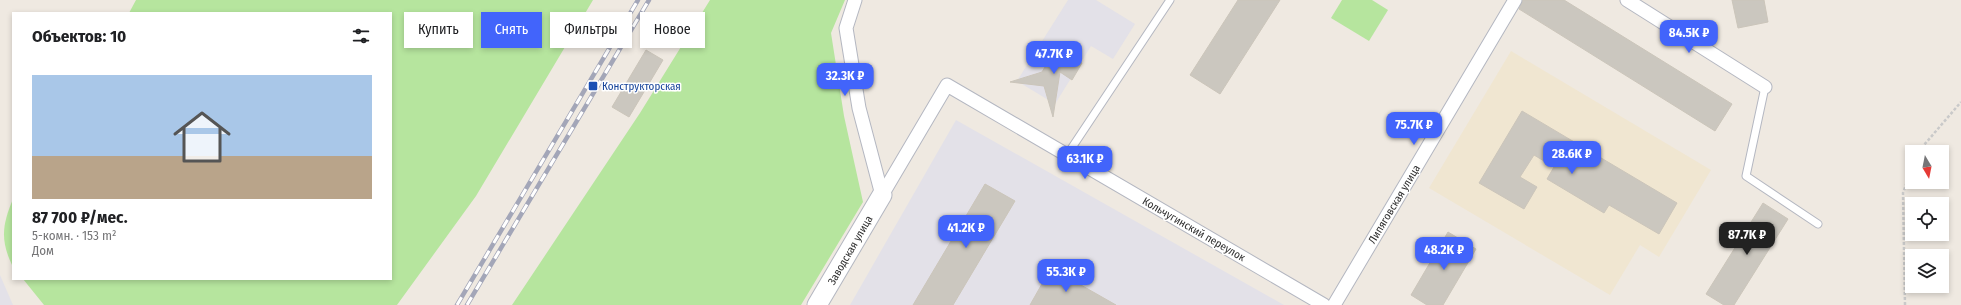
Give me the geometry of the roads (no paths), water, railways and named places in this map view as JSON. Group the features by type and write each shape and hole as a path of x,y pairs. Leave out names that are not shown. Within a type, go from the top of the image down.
{"street":[{"path":"855,0 846,28 859,108 882,195"},
{"name":"Липяговская улица","path":"1334,305 1515,0"},
{"path":"1627,0 1765,87"},
{"name":"Кольчугинский переулок","path":"882,195 947,85 1324,305"},
{"name":"Заводская улица","path":"817,305 882,195"}],"lane":[{"path":"1067,155 1170,0"},
{"path":"1765,87 1746,176 1818,224"}],"railway":[{"path":"457,305 638,0"},
{"path":"467,305 649,0"}],"place":[{"name":"Конструкторская","path":"593,86"}]}
